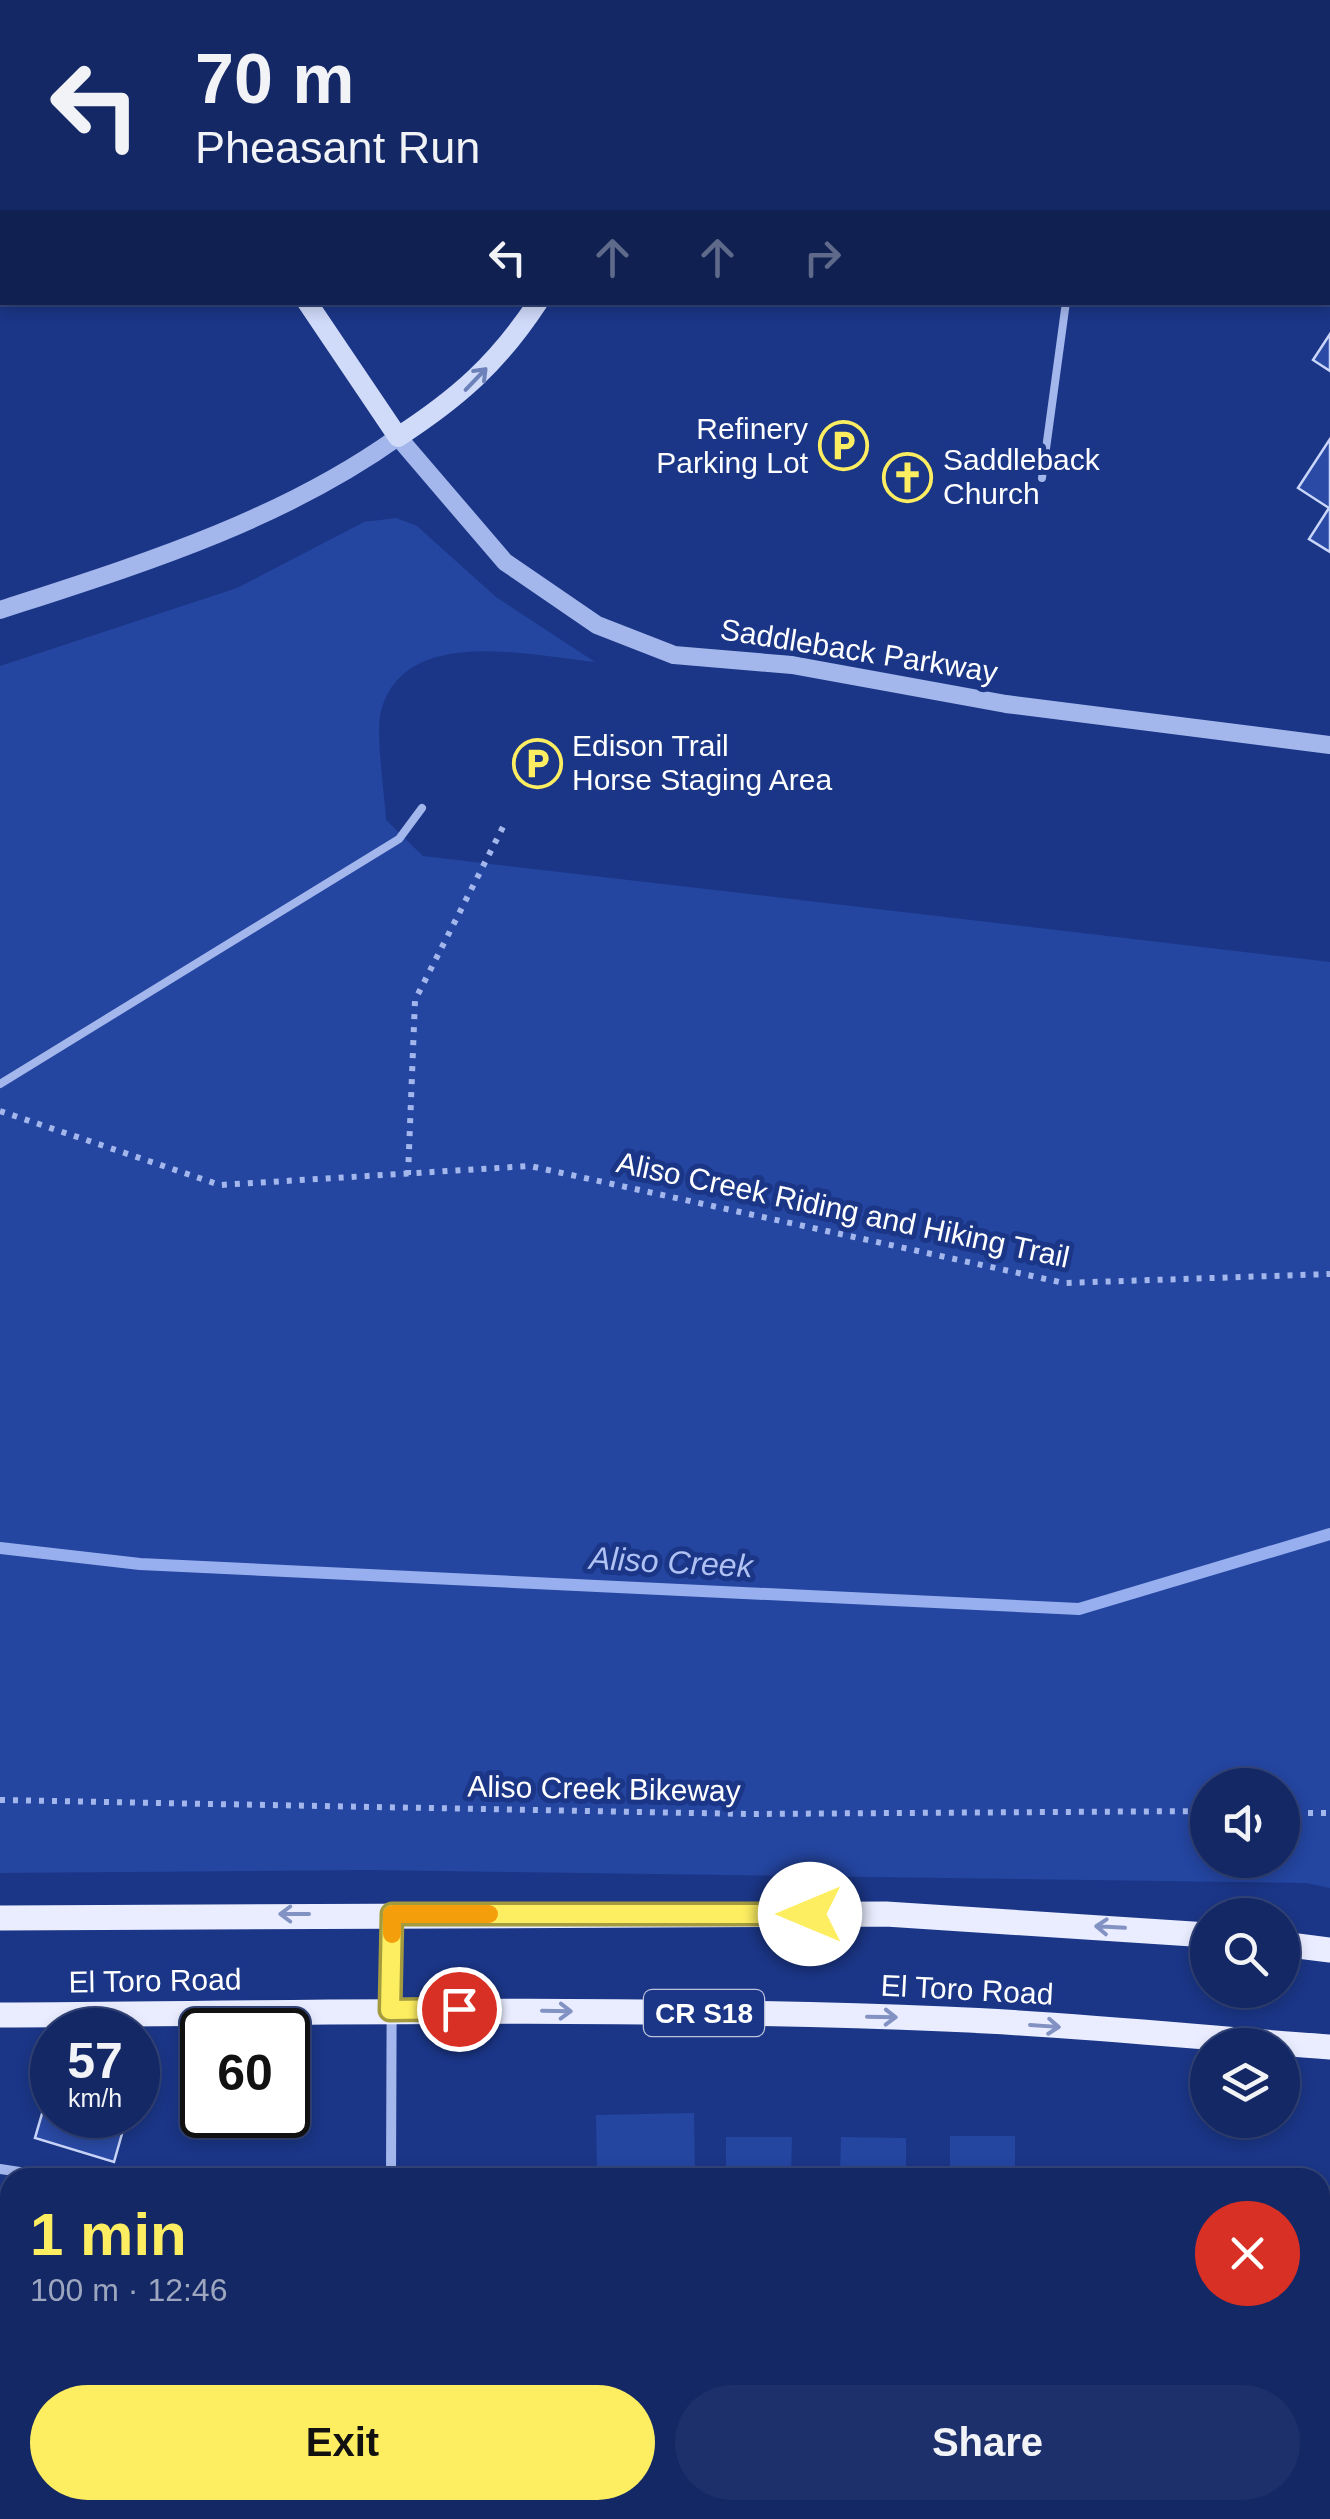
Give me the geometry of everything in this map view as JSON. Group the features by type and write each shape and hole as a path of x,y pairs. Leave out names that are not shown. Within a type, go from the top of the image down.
{"main road":[{"path":"310,305 398,437 458,398 512,341 536,305"},
{"path":"0,1918 886,1914 1190,1933"},
{"path":"1300,1946 1330,1950"},
{"name":"El Toro Road","path":"0,2015 390,2010 948,2019 1330,2047"}],"street":[{"path":"0,610 181,551 345,476 398,437"},
{"name":"Saddleback Parkway","path":"398,437 505,562 597,625 674,655 792,665 1006,704 1330,745"},
{"path":"390,2168 392,1914"}],"lane":[{"path":"1042,478 1066,305"},
{"path":"0,1084 399,840 422,808"}],"path":[{"path":"408,1175 415,1000 503,827"},
{"name":"Aliso Creek Riding and Hiking Trail","path":"0,1111 220,1186 530,1166 1064,1283 1330,1274"},
{"name":"Aliso Creek Bikeway","path":"0,1800 749,1814 1190,1811"},
{"path":"1300,1813 1330,1814"}],"shaded area":[{"path":"396,518 417,526 496,597 595,662 473,652 442,656 415,666 394,684 379,720 386,820 423,856 1330,962 1330,1888 1306,1883 368,1870 0,1873 0,666 237,588 364,522"},
{"path":"694,2113 695,2168 597,2168 596,2115"},
{"path":"950,2136 1015,2136 1015,2168 950,2168"},
{"path":"726,2137 792,2137 791,2168 726,2168"},
{"path":"841,2137 906,2138 906,2168 840,2168"}],"building":[{"path":"1330,334 1330,371 1313,360"},
{"path":"1330,439 1330,552 1309,539 1329,508 1298,488"},
{"path":"35,2138 121,2138 114,2162"}],"waterway":[{"name":"Aliso Creek","path":"0,1548 140,1564 1079,1609 1330,1534"}],"slow traffic":[{"path":"392,1934 392,1914 489,1914"}],"place":[{"name":"Refinery Parking Lot","path":"843,446"},
{"name":"Saddleback Church","path":"908,477"},
{"name":"Edison Trail Horse Staging Area","path":"537,763"}],"route":[{"path":"459,2009 390,2010 392,1914 810,1914"}]}
